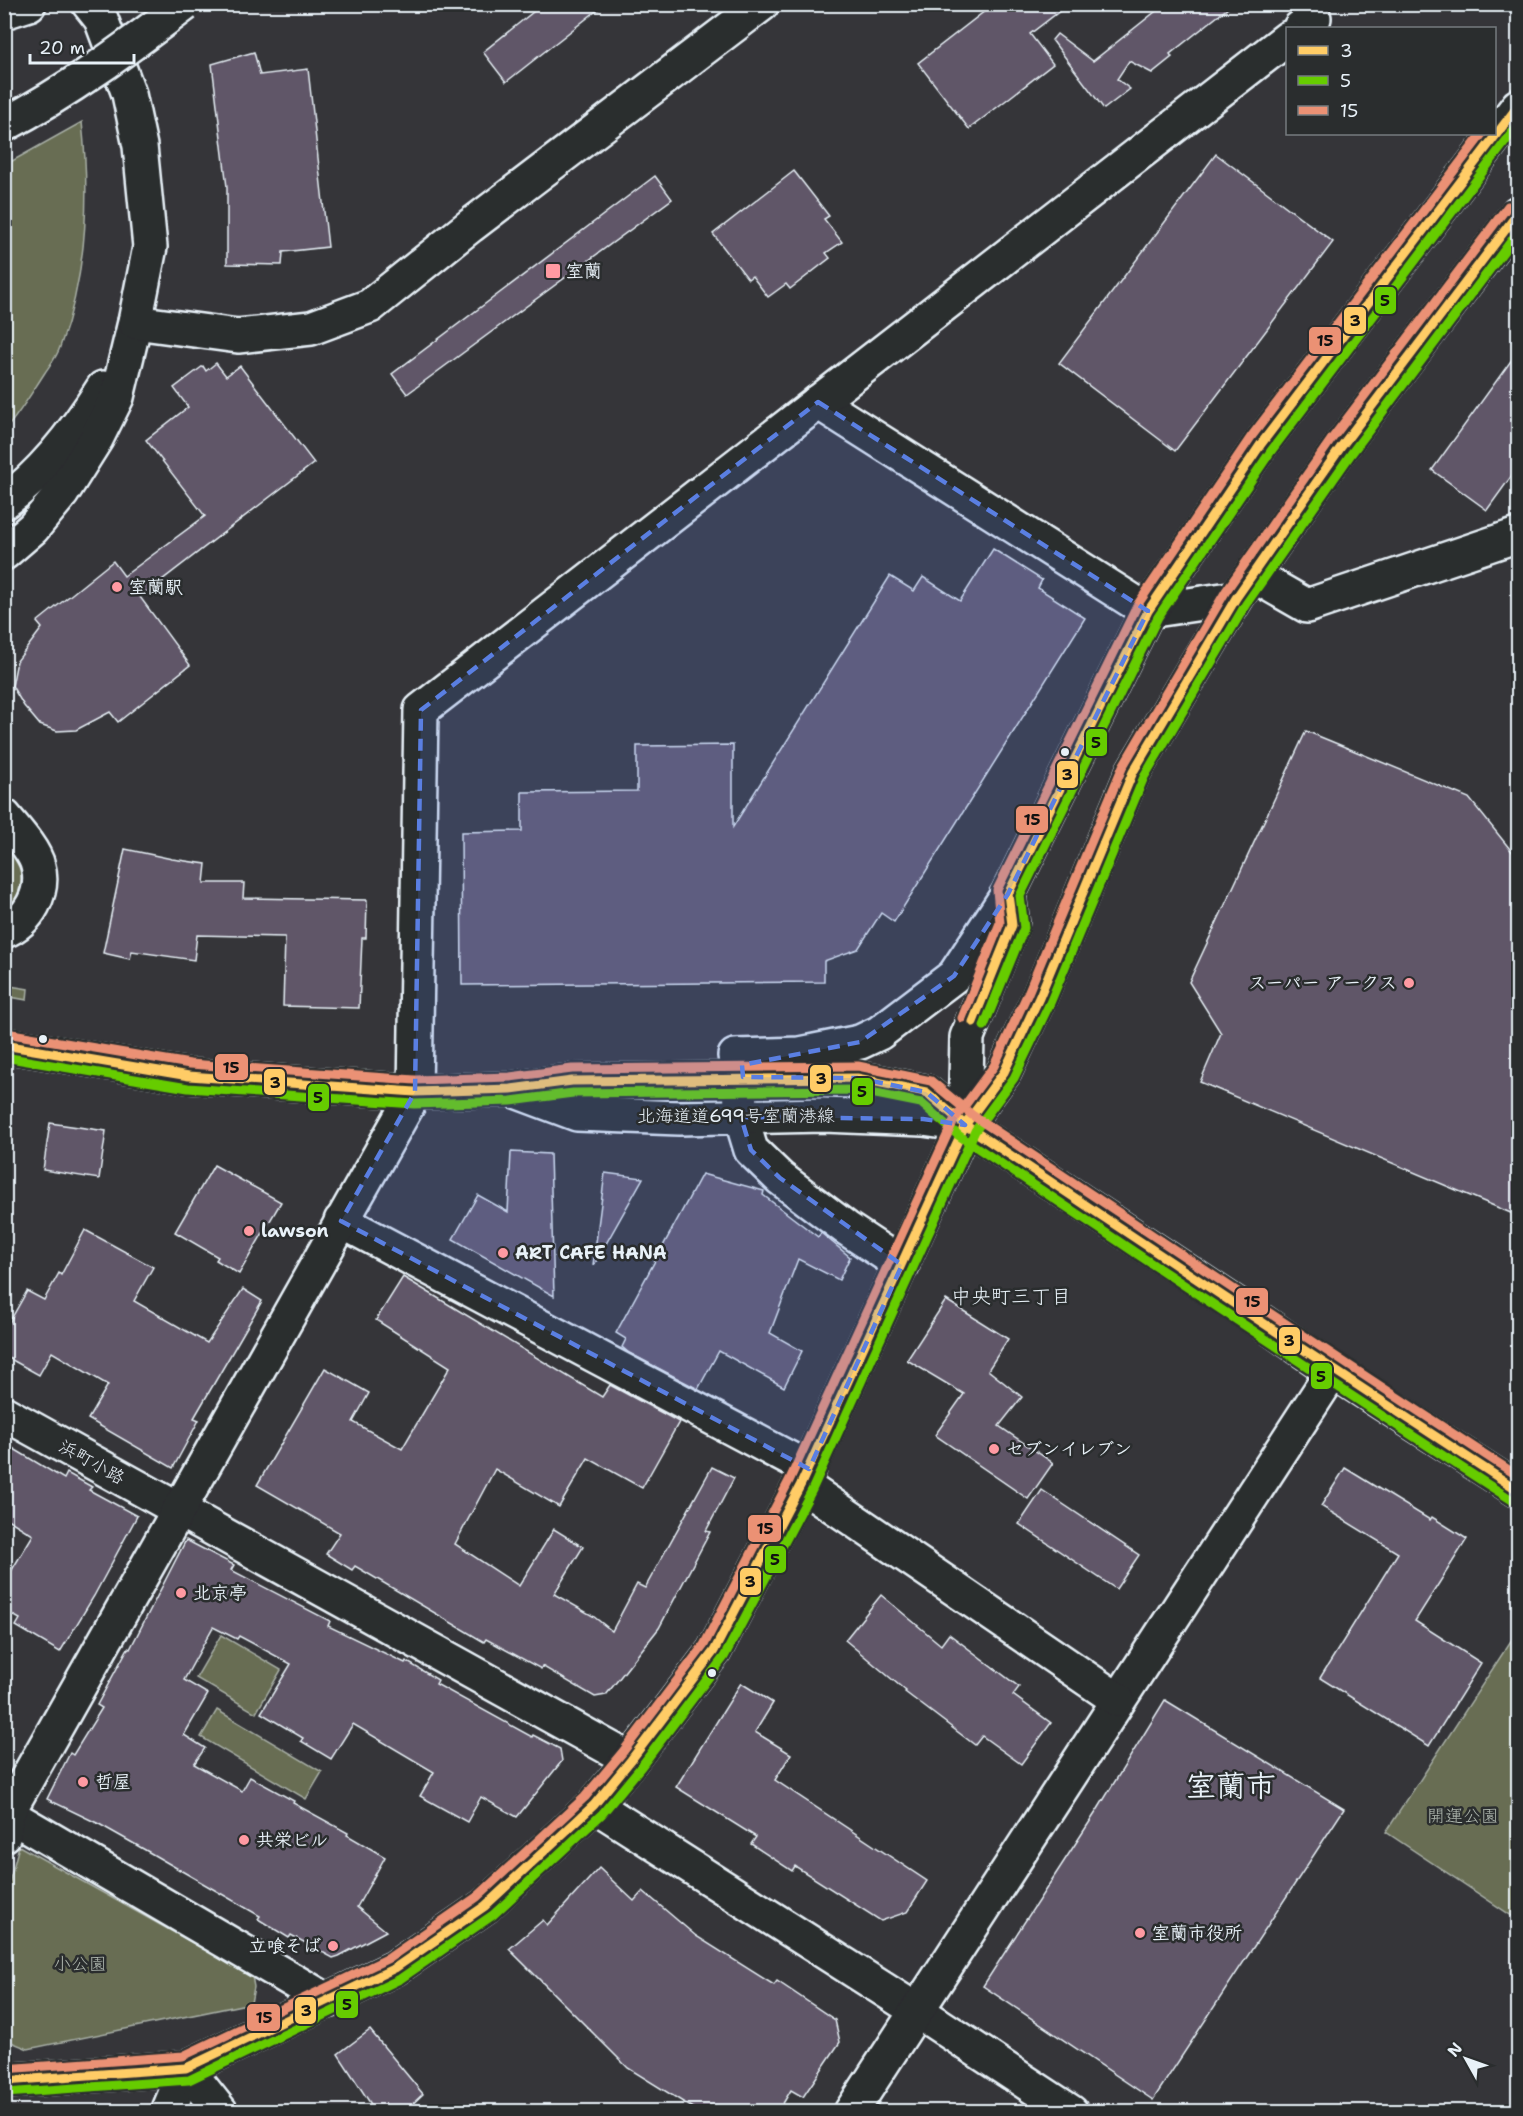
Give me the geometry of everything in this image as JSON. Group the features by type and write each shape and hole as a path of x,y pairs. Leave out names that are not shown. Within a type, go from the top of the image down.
{"main road":[{"path":"4,12 29,4"},
{"path":"4,553 33,528 62,493 96,439 117,397 150,247 140,146 129,94 101,19 89,4"},
{"path":"4,125 93,73 185,4"},
{"path":"135,322 238,336 311,328 370,306 470,226 762,4"},
{"path":"328,2001 6,1820 414,1092 421,710 1286,39"},
{"name":"北海道道699号室蘭港線","path":"1496,135 1518,106"},
{"name":"北海道道699号室蘭港線","path":"740,1067 860,1042 879,1033 954,976 1008,894 1148,611 1261,444 1496,135"},
{"path":"4,2081 186,2068 395,1968 485,1906 594,1805 631,1760 714,1650 805,1476 965,1125 1004,1072 1039,998 1133,772 1245,587 1341,447 1518,213"},
{"path":"4,502 26,486 65,442 103,389 135,322"},
{"path":"819,402 1148,611 1245,587 1307,606 1518,536"},
{"path":"4,816 38,865 39,879 36,900 26,916 4,930"},
{"path":"965,1125 968,1036 1012,925 1008,894"},
{"name":"北海道道699号室蘭港線","path":"4,1045 189,1076 414,1092 511,1089 575,1062 740,1067 857,1078 926,1092 965,1125"},
{"path":"740,1067 741,1117 751,1150 780,1178 846,1228 902,1264"},
{"name":"北海道道699号室蘭港線","path":"511,1089 577,1114 679,1118 825,1115 912,1118 965,1125"},
{"path":"965,1125 1333,1371 1518,1490"},
{"path":"341,1221 805,1476 1118,1700"},
{"path":"851,2112 1333,1371"},
{"name":"浜町小路","path":"4,1413 631,1760"},
{"path":"594,1805 916,2010 1071,2112"},
{"path":"168,2112 186,2068"},
{"path":"186,2068 221,2112"}],"highlighted area":[{"path":"818,402 1148,611 1008,894 954,976 860,1042 742,1065 743,1077 857,1078 926,1092 965,1125 923,1119 741,1117 751,1150 780,1178 902,1265 809,1469 341,1221 415,1092 421,710"}],"green space":[{"path":"82,122 86,207 81,264 69,320 55,358 5,430 5,165"},
{"path":"4,837 16,856 21,875 18,894 5,913"},
{"path":"4,985 28,989 27,1000 5,996"},
{"name":"開運公園","path":"1518,1630 1518,1920 1386,1832"},
{"path":"221,1635 281,1670 256,1713 196,1678"},
{"path":"217,1710 322,1772 306,1799 201,1737"},
{"name":"小公園","path":"19,1846 252,1976 254,1987 251,2003 28,2049 11,2042 4,1902"}],"building":[{"path":"543,4 605,4 506,82 483,52"},
{"path":"994,4 1069,4 1030,34 1053,64 969,129 918,63"},
{"path":"1165,4 1233,4 1170,54 1172,57 1152,73 1129,61 1117,79 1130,89 1104,109 1052,40 1057,34 1093,61"},
{"path":"254,52 260,75 308,69 328,247 283,252 282,265 227,264 227,187 212,64"},
{"path":"1216,154 1333,242 1175,451 1059,363"},
{"path":"794,171 829,216 824,219 842,242 826,253 830,258 790,289 786,284 768,297 752,276 748,279 713,234"},
{"path":"655,176 672,199 407,394 392,374"},
{"path":"1518,351 1518,467 1487,510 1432,470"},
{"name":"室蘭駅","path":"216,363 226,376 240,366 314,463 140,597 190,665 118,722 110,712 76,730 57,731 40,725 24,706 12,686 17,661 42,628 37,622 113,561 124,576 205,516 146,440 188,407 174,388 203,366 206,371"},
{"path":"993,549 1042,580 1038,588 1085,618 894,922 881,913 858,949 824,961 824,982 462,985 461,832 522,831 522,792 637,791 637,746 733,745 733,827 890,576 914,591 923,577 960,601"},
{"path":"1306,731 1469,798 1518,859 1518,1216 1200,1082 1221,1033 1189,982"},
{"path":"125,849 206,864 204,883 244,883 243,898 367,900 366,938 362,938 359,1008 283,1006 285,937 197,935 194,960 132,951 130,959 103,953"},
{"path":"50,1123 106,1131 99,1179 43,1170"},
{"path":"511,1152 550,1154 554,1296 453,1239 478,1195 508,1212"},
{"path":"214,1165 281,1202 239,1274 216,1260 218,1257 175,1232"},
{"path":"605,1173 643,1178 593,1265"},
{"path":"702,1174 764,1191 763,1195 818,1237 821,1233 850,1257 839,1280 798,1259 770,1333 802,1351 784,1387 719,1351 698,1389 629,1353 622,1347 626,1339 616,1333"},
{"path":"85,1230 153,1267 134,1301 207,1343 243,1289 262,1301 194,1418 199,1420 173,1468 88,1419 108,1385 52,1352 39,1375 5,1356 5,1330 27,1291 44,1300 59,1273 61,1275"},
{"path":"403,1277 602,1397 610,1385 679,1422 642,1488 588,1458 559,1507 495,1469 455,1544 519,1586 554,1529 583,1547 554,1594 593,1616 612,1631 637,1584 645,1588 712,1467 734,1478 706,1531 710,1532 659,1628 606,1695 595,1697 542,1666 541,1669 486,1639 484,1642 355,1566 352,1570 326,1554 340,1533 257,1485 325,1368 369,1393 353,1422 402,1449 450,1367 376,1320"},
{"path":"946,1300 1008,1339 988,1370 1022,1397 999,1426 1053,1463 1028,1499 935,1435 964,1394 907,1360"},
{"path":"4,1443 64,1479 67,1473 92,1487 89,1490 137,1516 94,1596 60,1652 16,1626 20,1619 4,1610 4,1583 33,1535 4,1517"},
{"path":"1345,1468 1430,1520 1432,1517 1467,1539 1415,1621 1481,1663 1429,1746 1320,1678 1398,1553 1321,1506"},
{"path":"1042,1490 1139,1555 1116,1589 1019,1524"},
{"path":"186,1540 234,1565 231,1570 330,1621 328,1626 405,1663 406,1661 438,1680 436,1684 532,1737 533,1735 560,1749 562,1761 517,1817 481,1797 467,1822 420,1796 434,1772 353,1724 331,1759 301,1741 303,1738 261,1713 291,1664 239,1636 237,1639 213,1627 184,1680 208,1694 184,1735 205,1748 194,1764 242,1791 250,1777 385,1857 357,1907 386,1931 339,1956 333,1958 291,1935 289,1938 258,1919 260,1916 147,1851 99,1824 47,1799 70,1753 73,1755 102,1708 97,1705 128,1648 130,1649"},
{"path":"881,1595 941,1645 949,1634 1019,1687 1013,1695 1051,1723 1021,1764 982,1736 975,1745 905,1692 845,1640"},
{"path":"741,1683 773,1703 755,1732 791,1754 775,1780 927,1881 907,1912 881,1921 795,1866 792,1871 751,1844 756,1837 676,1787"},
{"name":"室蘭市役所","path":"1165,1700 1344,1809 1153,2100 983,1986 1098,1809"},
{"path":"599,1868 634,1901 643,1891 696,1936 774,1985 777,1981 835,2020 840,2042 803,2097 791,2090 778,2112 699,2112 628,2068 509,1949 543,1920 547,1925"},
{"path":"370,2030 423,2094 404,2112 376,2112 338,2054"}],"transit line":[{"name":"3","path":"1496,135 1518,106"},
{"name":"5","path":"984,1026 1024,928 1020,896 1158,617 1271,451 1518,125"},
{"name":"15","path":"962,1018 1000,923 997,890 1138,604 1251,437 1481,135"},
{"name":"3","path":"973,1022 1012,925 1008,894 1148,611 1261,444 1496,135"},
{"name":"15","path":"4,2069 183,2056 389,1958 477,1897 585,1797 622,1753 704,1645 790,1479 954,1120 994,1066 1028,993 1123,766 1226,591 1331,440 1508,206"},
{"name":"3","path":"4,2081 186,2068 395,1968 485,1906 594,1805 631,1760 714,1651 801,1484 965,1125 1004,1072 1039,998 1133,772 1236,598 1341,447 1518,213"},
{"name":"5","path":"5,2093 189,2080 400,1979 493,1915 602,1814 640,1768 724,1657 812,1490 975,1131 1014,1078 1050,1003 1144,777 1246,604 1351,454 1518,232"},
{"name":"15","path":"6,1033 190,1064 415,1080 510,1077 572,1069 858,1066 931,1081 972,1115 1518,1476"},
{"name":"3","path":"4,1045 189,1076 415,1092 511,1089 572,1081 857,1078 926,1092 965,1125 1518,1490"},
{"name":"5","path":"4,1057 188,1088 414,1104 511,1101 573,1093 856,1090 921,1103 958,1135 1512,1500"}],"place":[{"name":"室蘭","path":"553,271"},
{"name":"室蘭駅","path":"117,587"},
{"name":"スーパー アークス","path":"1409,983"},
{"name":"lawson","path":"249,1231"},
{"name":"ART CAFE HANA","path":"503,1253"},
{"name":"セブンイレブン","path":"994,1449"},
{"name":"北京亭","path":"181,1593"},
{"name":"哲屋","path":"83,1782"},
{"name":"共栄ビル","path":"244,1840"},
{"name":"室蘭市役所","path":"1140,1933"},
{"name":"立喰そば","path":"333,1946"}],"district":[{"name":"中央町三丁目","path":"1011,1296"},
{"name":"室蘭市","path":"1231,1786"}]}
